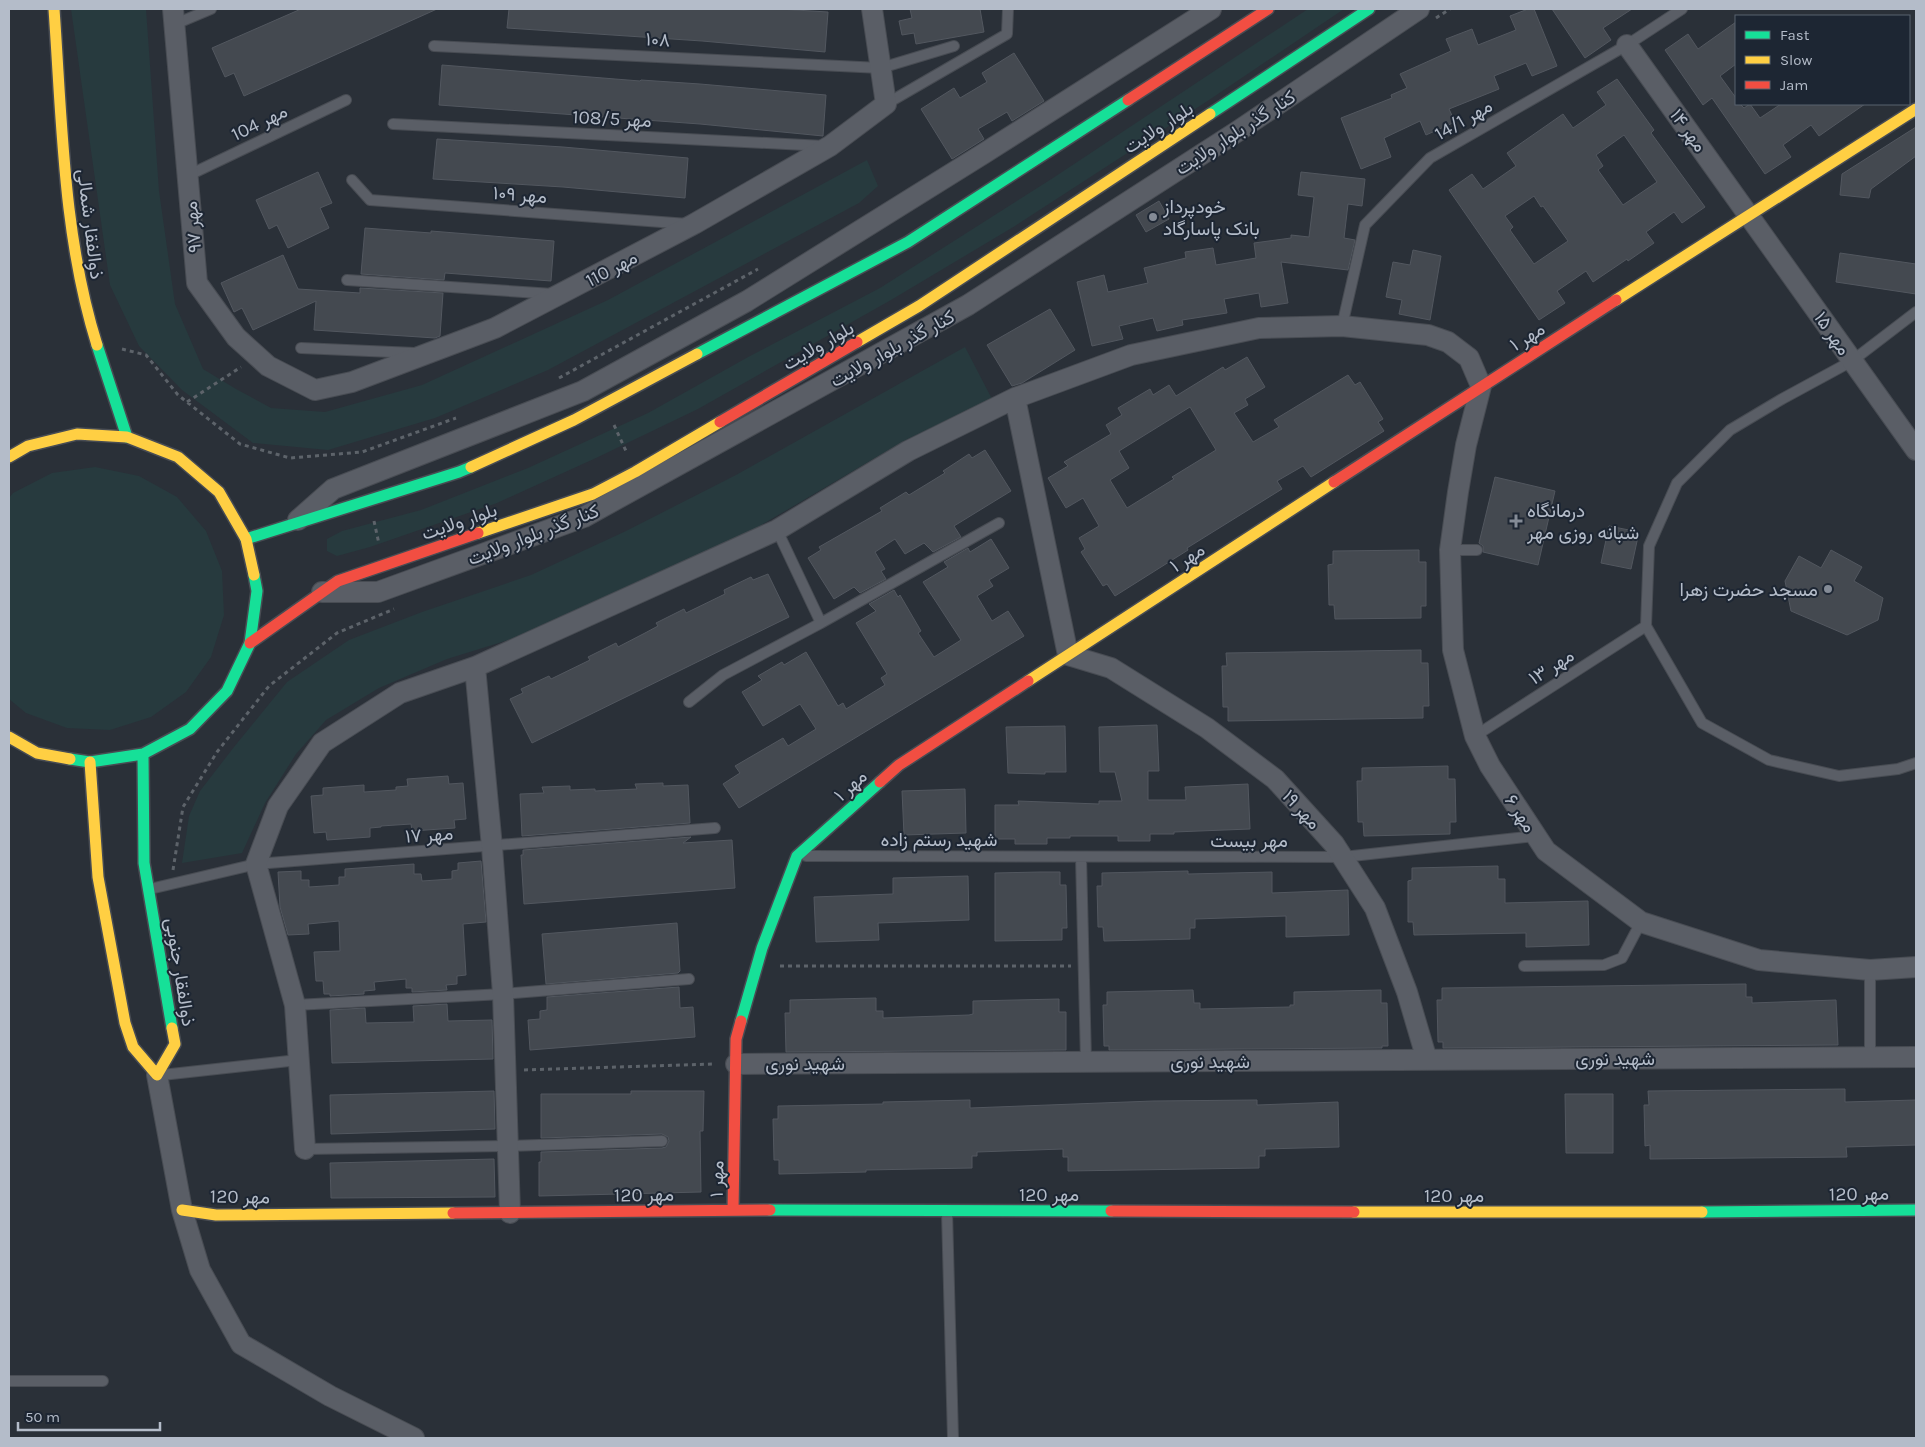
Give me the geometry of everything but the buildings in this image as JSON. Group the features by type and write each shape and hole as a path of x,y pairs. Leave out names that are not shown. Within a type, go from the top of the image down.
{"street":[{"name":"ذوالفقار شمالی","path":"54,9 68,194 78,277 96,342 128,437"},
{"path":"872,9 886,104"},
{"path":"294,524 333,489 583,391 747,301 1211,9"},
{"name":"بلوار ولایت","path":"246,539 459,472 574,420 908,242 1268,9"},
{"name":"بلوار ولایت","path":"250,643 338,581 593,494 636,472 918,306 1369,9"},
{"name":"کنار گذر بلوار ولایت","path":"322,592 378,592 584,517 968,305 1230,137 1419,9"},
{"name":"مهر ۹۷","path":"173,17 197,283 236,337 258,357 268,366 315,390"},
{"name":"مهر ۱۴","path":"1627,45 1750,216"},
{"name":"مهر 110","path":"315,390 352,382 495,328 694,224 830,146 886,104"},
{"name":"مهر ۱","path":"733,1210 736,1039 762,948 797,856 899,765 1481,386 1750,216 1916,108"},
{"name":"مهر ۱۵","path":"1750,216 1916,450"},
{"path":"305,1149 295,1005 256,864 278,806 322,743 400,693 475,667 777,530 908,451 1016,398 1131,355 1259,328 1342,326 1428,335 1448,342 1469,358 1481,386"},
{"name":"مهر ۶","path":"1481,386 1466,445 1450,550 1452,650 1476,736 1490,766 1546,851 1641,922 1758,960 1870,970 1916,967"},
{"path":"1016,398 1068,655"},
{"path":"9,457 28,446 77,434 128,437 178,457 219,492 246,539 257,591 250,643 228,691 190,729 143,754 90,762 37,753 9,737"},
{"name":"مهر ۱۹","path":"1068,655 1111,668 1207,728 1274,779 1334,844 1375,908 1407,992 1427,1060"},
{"path":"475,667 492,847 503,994 510,1213"},
{"name":"ذوالفقار جنوبی","path":"143,754 144,863 175,1044 156,1075"},
{"path":"90,762 98,877 126,1023 132,1047 156,1075 182,1210 200,1270 241,1344 330,1396 414,1438"},
{"name":"شهید نوری","path":"736,1064 1916,1057"},
{"name":"مهر 120","path":"182,1210 216,1215 733,1210 1636,1213 1916,1210"}],"lane":[{"path":"173,17 211,9"},
{"path":"886,104 1007,34 1008,9"},
{"name":"مهر 14/1","path":"1342,326 1365,225 1430,158 1627,45 1682,9"},
{"name":"۱۰۸","path":"434,46 881,68 954,46"},
{"name":"مهر 104","path":"187,176 346,100"},
{"name":"مهر 108/5","path":"393,124 830,146"},
{"name":"مهر ۱۰۹","path":"352,180 370,200 694,224"},
{"path":"347,280 561,294"},
{"path":"1916,312 1852,361 1730,430 1677,483 1649,546 1646,626 1702,723 1769,760 1838,776 1898,769 1916,763"},
{"path":"301,348 428,354"},
{"path":"689,702 723,675 999,523"},
{"path":"777,530 820,623"},
{"path":"1450,550 1477,550"},
{"name":"مهر ۱۳","path":"1476,736 1646,626"},
{"name":"مهر ۱۷","path":"150,890 256,864 492,847 714,828"},
{"name":"مهر بیست","path":"1081,857 1343,857 1535,836"},
{"name":"شهید رستم زاده","path":"797,856 1081,857"},
{"path":"1081,857 1086,1061"},
{"path":"1524,966 1604,965 1622,958 1641,922"},
{"path":"1870,970 1870,1057"},
{"path":"295,1005 503,994 689,979"},
{"path":"156,1075 298,1060"},
{"path":"305,1149 507,1146 662,1141"},
{"path":"947,1211 953,1438"},
{"path":"9,1381 103,1381"}],"path":[{"path":"553,381 759,269"},
{"path":"96,342 146,355 178,395 240,444 290,458 362,452 462,416"},
{"path":"187,402 258,357"},
{"path":"587,363 597,384"},
{"path":"604,404 636,472"},
{"path":"757,966 1084,966"},
{"path":"505,1071 736,1064"}],"green space":[{"path":"71,9 146,9 159,191 175,304 203,369 271,408 325,412 422,385 608,300 867,160 878,186 859,203 548,370 435,418 328,450 253,443 182,390 139,346 110,285"},
{"path":"1308,9 1344,9 1209,100 1015,226 891,300 698,409 497,503 370,547 337,556 327,551 327,539 342,531 421,510 528,468 648,413 750,356 880,288 1053,178"},
{"path":"965,347 992,399 904,441 746,534 531,633 447,659 379,688 326,720 296,754 265,803 242,853 182,863 189,816 200,791 287,682 349,640 422,612 531,575 626,531 736,475"},
{"path":"95,467 139,476 177,497 206,531 222,571 224,615 211,657 186,692 151,717 110,730 67,728 26,713 9,699 9,498 13,493 52,473"}],"traffic: fast":[{"path":"1210,114 1369,9"},
{"path":"697,354 908,242 1128,100"},
{"path":"97,345 127,437"},
{"path":"246,539 471,467"},
{"path":"70,759 90,762 143,754 190,729 227,691 250,643 257,591 254,575"},
{"path":"143,754 144,863 172,1028"},
{"path":"741,1021 762,948 797,856 880,782"},
{"path":"770,1210 1111,1211"},
{"path":"1702,1212 1916,1210"}],"traffic: slow":[{"path":"54,9 62,136 71,221 77,263 97,345"},
{"path":"1616,300 1916,109"},
{"path":"857,342 919,306 1210,114"},
{"path":"471,467 574,420 697,354"},
{"path":"478,533 593,494 635,472 720,422"},
{"path":"9,457 28,446 77,434 127,437 178,457 219,492 246,539 254,575"},
{"path":"1028,681 1334,482"},
{"path":"9,737 37,753 70,759"},
{"path":"90,762 98,877 125,1023 133,1047 157,1075 175,1044 172,1028"},
{"path":"182,1210 216,1215 453,1213"},
{"path":"1354,1212 1702,1212"}],"traffic: jam":[{"path":"1128,100 1268,9"},
{"path":"1334,482 1616,300"},
{"path":"720,422 857,342"},
{"path":"250,643 338,581 478,533"},
{"path":"880,782 899,765 1028,681"},
{"path":"733,1210 736,1039 741,1021"},
{"path":"453,1213 770,1210"},
{"path":"1111,1211 1354,1212"}],"place":[{"name":"خودپرداز بانک پاسارگاد","path":"1153,217"},
{"name":"درمانگاه شبانه روزی مهر","path":"1516,521"},
{"name":"مسجد حضرت زهرا","path":"1828,589"}]}
